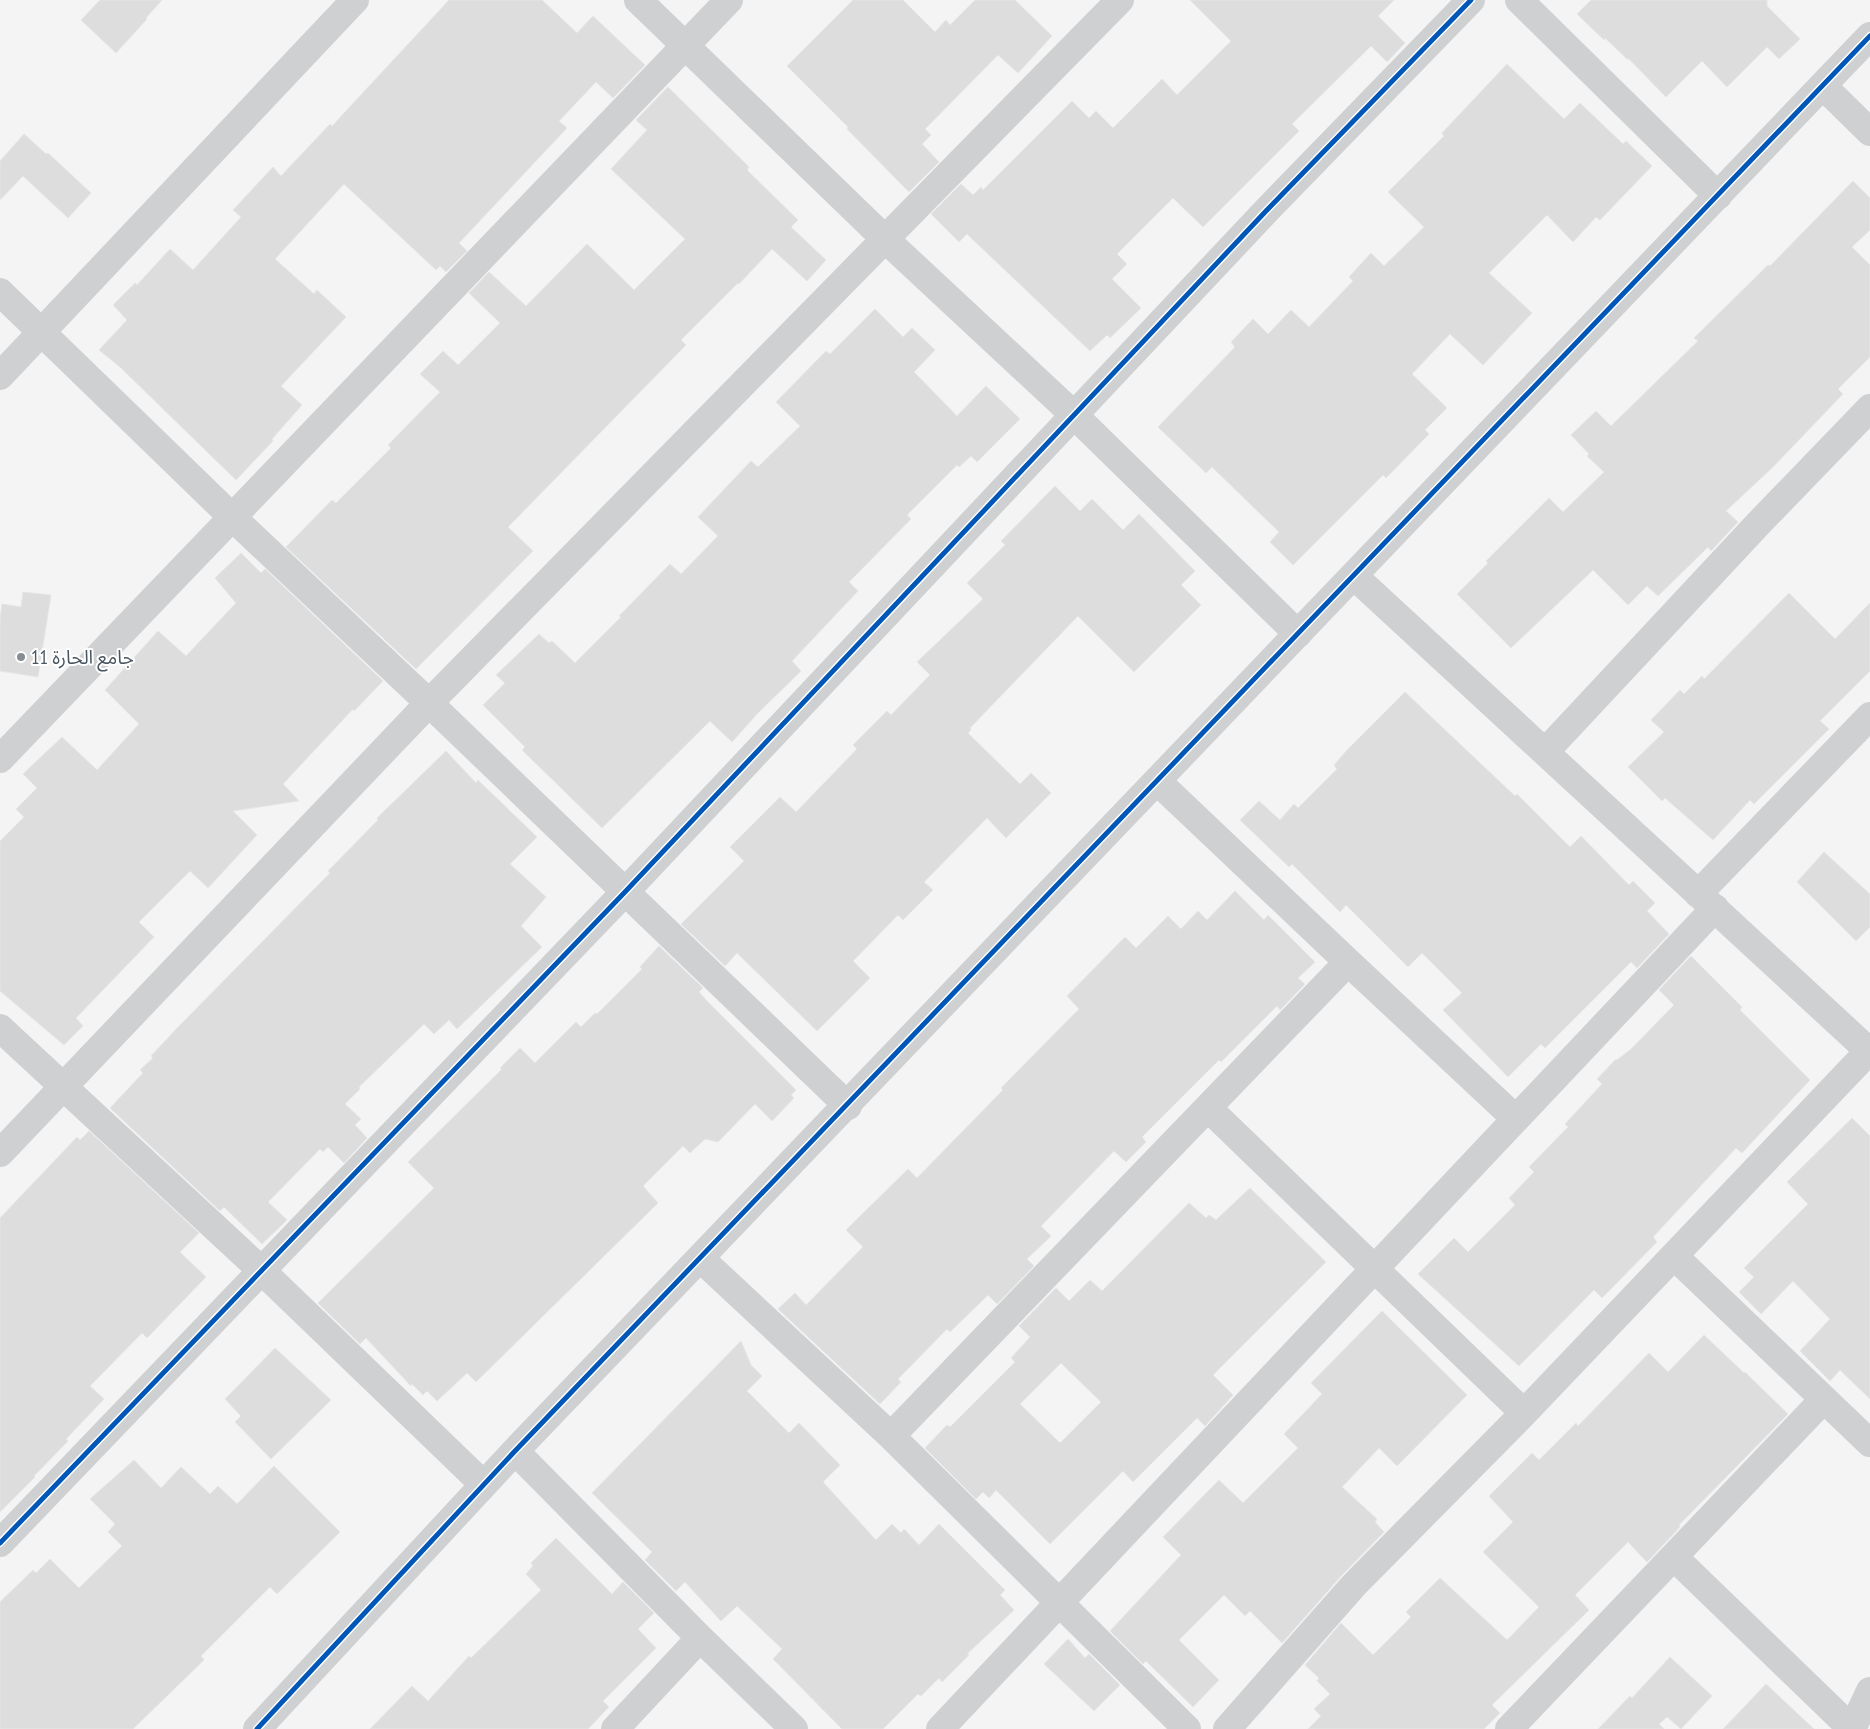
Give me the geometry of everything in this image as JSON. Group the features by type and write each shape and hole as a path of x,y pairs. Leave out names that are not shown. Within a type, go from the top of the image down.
{"street":[{"path":"0,376 354,0"},
{"path":"638,0 885,239 1073,414 1298,634"},
{"path":"0,760 728,0"},
{"path":"0,1153 429,704 1120,0"},
{"path":"0,1543 624,893 827,679 1073,414 1266,211 1471,0"},
{"path":"1519,0 1718,196"},
{"path":"257,1729 483,1484 848,1106 1870,36"},
{"path":"1823,86 1870,132"},
{"path":"0,292 232,517 848,1106"},
{"path":"1545,752 1870,408"},
{"path":"1227,1729 1354,1586 1524,1413 1870,1051 1354,576"},
{"path":"940,1729 1516,1118 1870,716"},
{"path":"1157,781 1516,1118"},
{"path":"891,1436 1348,962"},
{"path":"0,1028 262,1271 483,1484"},
{"path":"1208,1108 1524,1413"},
{"path":"1674,1256 1870,1443"},
{"path":"700,1258 891,1436 1186,1729"},
{"path":"1509,1729 1824,1399"},
{"path":"515,1451 700,1638 794,1729"},
{"path":"1674,1557 1852,1729 1870,1690"},
{"path":"615,1729 700,1638"}],"building":[{"path":"100,0 162,0 116,53 81,20"},
{"path":"449,0 542,0 577,33 593,16 645,65 613,98 596,82 559,121 567,128 459,243 467,251 446,272 440,266 436,270 344,184 275,259 314,294 317,290 346,317 281,386 302,405 272,439 273,441 236,480 120,367 99,350 127,320 113,305 135,283 137,285 170,249 193,270 241,217 233,210 273,167 281,176 330,124 332,126"},
{"path":"853,0 903,0 935,32 946,20 950,25 975,0 1015,0 1052,36 1018,73 998,55 925,129 931,135 922,144 939,162 909,192 787,66"},
{"path":"1190,0 1394,0 1378,16 1405,43 1387,62 1371,46 1292,124 1299,131 1203,227 1173,198 1117,254 1127,264 1112,279 1141,308 1110,338 1107,335 1090,351 967,234 959,242 931,214 961,184 973,195 981,187 983,190 1072,101 1089,118 1096,111 1113,128 1162,79 1177,95 1231,41"},
{"path":"1591,0 1767,0 1767,6 1800,39 1779,59 1767,47 1727,87 1702,61 1666,97 1628,58 1628,60 1605,38 1604,40 1577,14"},
{"path":"1507,64 1564,119 1580,103 1623,144 1626,141 1652,166 1600,220 1596,217 1573,242 1547,215 1489,273 1532,313 1483,365 1450,334 1412,374 1447,408 1425,430 1429,434 1386,478 1383,475 1293,565 1270,542 1279,532 1212,467 1206,473 1158,427 1235,347 1231,342 1253,319 1268,334 1291,310 1309,327 1353,281 1349,277 1371,253 1384,266 1424,227 1388,192 1444,136 1442,133"},
{"path":"668,87 749,167 747,170 798,220 791,227 826,260 807,281 772,249 681,340 686,345 508,527 533,551 416,669 286,547 332,500 336,503 391,448 388,445 440,392 420,374 443,351 458,365 500,323 469,293 489,272 526,306 587,244 634,290 685,239 611,169 647,130 636,120"},
{"path":"24,134 46,154 48,153 91,193 68,218 23,176 0,200 0,161"},
{"path":"1853,181 1870,198 1870,230 1852,247 1870,265 1870,357 1838,389 1843,394 1772,468 1726,511 1738,522 1711,551 1708,547 1658,596 1647,586 1628,605 1593,570 1511,648 1457,594 1488,563 1486,561 1549,498 1563,512 1604,472 1587,456 1589,454 1571,435 1596,411 1611,426 1698,341 1694,338 1768,265 1770,266"},
{"path":"875,309 903,337 912,328 935,350 914,372 957,416 986,386 1020,419 977,462 971,456 959,467 957,465 907,515 911,519 849,582 858,591 792,661 801,671 758,713 732,742 710,721 602,828 522,750 525,747 483,705 505,683 496,675 539,634 549,643 552,641 575,663 670,564 681,574 718,536 698,517 751,461 758,467 800,426 776,402 826,351 830,354"},
{"path":"1055,486 1080,511 1092,499 1123,530 1139,514 1195,571 1181,585 1201,605 1134,672 1078,616 970,728 971,730 968,733 1020,784 1031,773 1051,793 1006,838 987,818 924,882 933,890 903,920 898,915 853,961 870,978 817,1031 737,953 725,966 681,924 744,861 730,847 780,797 796,812 857,749 853,745 887,711 891,715 930,675 917,662 983,599 967,583 1005,545 1001,541"},
{"path":"241,553 261,573 265,569 383,681 354,711 353,709 283,784 299,801 233,811 257,835 208,888 190,871 139,922 154,937 76,1018 83,1026 64,1045 0,991 0,841 24,817 16,809 37,788 23,774 62,737 97,770 139,724 105,690 158,631 186,656 236,603 215,578"},
{"name":"جامع الحارة 11","path":"23,592 51,595 38,677 0,671 0,619 2,604 21,607"},
{"path":"1789,593 1835,639 1870,603 1870,671 1820,721 1829,729 1754,804 1750,800 1713,840 1665,798 1662,801 1628,767 1664,732 1651,720 1680,690 1684,694 1702,676 1704,679"},
{"path":"1405,692 1515,796 1517,794 1570,847 1581,836 1629,885 1633,881 1655,903 1647,911 1669,934 1637,968 1631,962 1545,1048 1541,1044 1508,1077 1443,1010 1462,993 1422,953 1408,967 1346,905 1340,912 1292,864 1289,867 1240,820 1259,801 1280,820 1294,804 1298,808 1337,769 1334,765 1347,750"},
{"path":"446,751 476,783 478,780 537,837 510,864 546,897 521,926 542,947 457,1029 449,1020 434,1034 424,1024 359,1087 360,1089 345,1104 361,1119 355,1125 367,1138 344,1163 328,1147 323,1152 320,1149 268,1202 287,1220 262,1244 224,1207 220,1211 110,1108 143,1073 140,1070 153,1058 151,1056 180,1025 330,873 328,871 378,820 377,818"},
{"path":"1824,852 1870,894 1870,927 1856,941 1797,882"},
{"path":"1235,891 1264,920 1268,915 1315,962 1298,978 1305,984 1280,1010 1277,1006 1221,1062 1219,1060 1142,1137 1146,1142 1126,1162 1114,1151 1041,1226 1051,1236 1027,1259 1034,1266 997,1304 988,1295 950,1332 947,1329 898,1379 901,1382 880,1404 778,1309 795,1293 806,1305 863,1247 846,1230 908,1169 917,1178 1003,1090 1001,1088 1079,1009 1067,996 1125,937 1136,948 1168,916 1181,929 1198,911 1207,920"},
{"path":"659,946 703,988 699,992 708,1002 796,1090 791,1095 794,1098 772,1121 755,1104 718,1142 705,1139 690,1153 683,1146 643,1186 658,1203 476,1382 467,1373 437,1401 427,1391 423,1395 412,1384 411,1386 366,1338 360,1344 318,1303 434,1188 408,1162 502,1069 500,1068 520,1048 535,1063 576,1022 581,1027 595,1013 597,1014 642,969 640,967"},
{"path":"1691,956 1742,1007 1740,1010 1810,1080 1742,1153 1736,1148 1653,1237 1657,1242 1602,1298 1594,1290 1519,1366 1418,1274 1454,1238 1468,1252 1515,1205 1509,1198 1534,1172 1529,1167 1568,1127 1565,1124 1602,1084 1597,1079 1616,1059 1631,1049 1674,1005 1659,990"},
{"path":"1852,1118 1870,1136 1870,1399 1840,1370 1830,1381 1800,1351 1830,1319 1793,1281 1761,1314 1739,1292 1754,1277 1744,1268 1808,1204 1787,1182"},
{"path":"89,1131 199,1233 180,1252 206,1277 147,1338 142,1333 90,1386 104,1399 66,1439 68,1441 35,1477 0,1512 0,1218 77,1137 80,1140"},
{"path":"1250,1188 1326,1262 1213,1375 1233,1395 1205,1426 1197,1418 1133,1482 1123,1471 1050,1544 996,1490 989,1498 983,1492 976,1499 925,1448 947,1425 950,1427 1015,1362 1011,1358 1030,1337 1019,1326 1056,1288 1069,1301 1090,1280 1102,1291 1189,1203 1206,1218 1209,1215 1216,1220","holes":["1061,1363 1101,1402 1060,1443 1020,1404"]},
{"path":"1382,1311 1467,1395 1397,1466 1379,1448 1342,1487 1377,1519 1375,1522 1384,1532 1342,1575 1282,1643 1250,1611 1245,1616 1224,1595 1179,1640 1219,1680 1193,1707 1146,1661 1143,1664 1110,1631 1181,1555 1163,1537 1219,1480 1243,1503 1298,1448 1284,1434 1322,1394 1311,1383"},
{"path":"1704,1335 1788,1414 1679,1525 1680,1527 1647,1562 1628,1542 1575,1595 1589,1610 1492,1705 1500,1713 1484,1729 1308,1729 1321,1716 1314,1709 1330,1694 1317,1681 1319,1678 1305,1665 1341,1623 1373,1655 1411,1617 1406,1612 1440,1578 1507,1640 1539,1607 1483,1552 1513,1522 1489,1496 1532,1453 1539,1460 1576,1423 1578,1426 1649,1353 1668,1372"},
{"path":"741,1341 751,1365 762,1376 747,1391 789,1433 799,1423 840,1465 823,1482 876,1540 892,1524 901,1533 904,1529 919,1545 939,1524 1005,1590 1000,1595 1014,1610 967,1654 969,1655 942,1682 939,1678 921,1696 918,1694 883,1729 842,1729 773,1659 782,1649 737,1606 721,1621 685,1582 676,1591 645,1560 652,1552 592,1493"},
{"path":"275,1348 331,1400 271,1459 235,1422 241,1416 225,1399"},
{"path":"134,1460 161,1488 181,1467 210,1494 218,1486 237,1504 274,1466 340,1532 277,1594 270,1587 201,1656 204,1660 133,1729 0,1729 0,1602 33,1570 36,1573 50,1559 79,1588 122,1546 108,1532 115,1524 90,1499"},
{"path":"556,1538 612,1594 623,1582 654,1613 638,1629 656,1648 603,1701 609,1707 588,1729 370,1729 412,1686 428,1701 469,1656 471,1658 541,1590 526,1574 533,1566 531,1563"},
{"path":"1068,1639 1085,1658 1089,1654 1120,1685 1094,1711 1044,1664"},
{"path":"1670,1657 1712,1696 1681,1729 1667,1717 1659,1724 1664,1729 1598,1729 1630,1696 1632,1698"},
{"path":"1766,1684 1814,1729 1723,1729"}],"cycle path":[{"path":"0,1543 624,893 1266,211 1471,0"},
{"path":"257,1729 515,1451 1870,36"}],"place":[{"name":"جامع الحارة 11","path":"21,657"}]}
